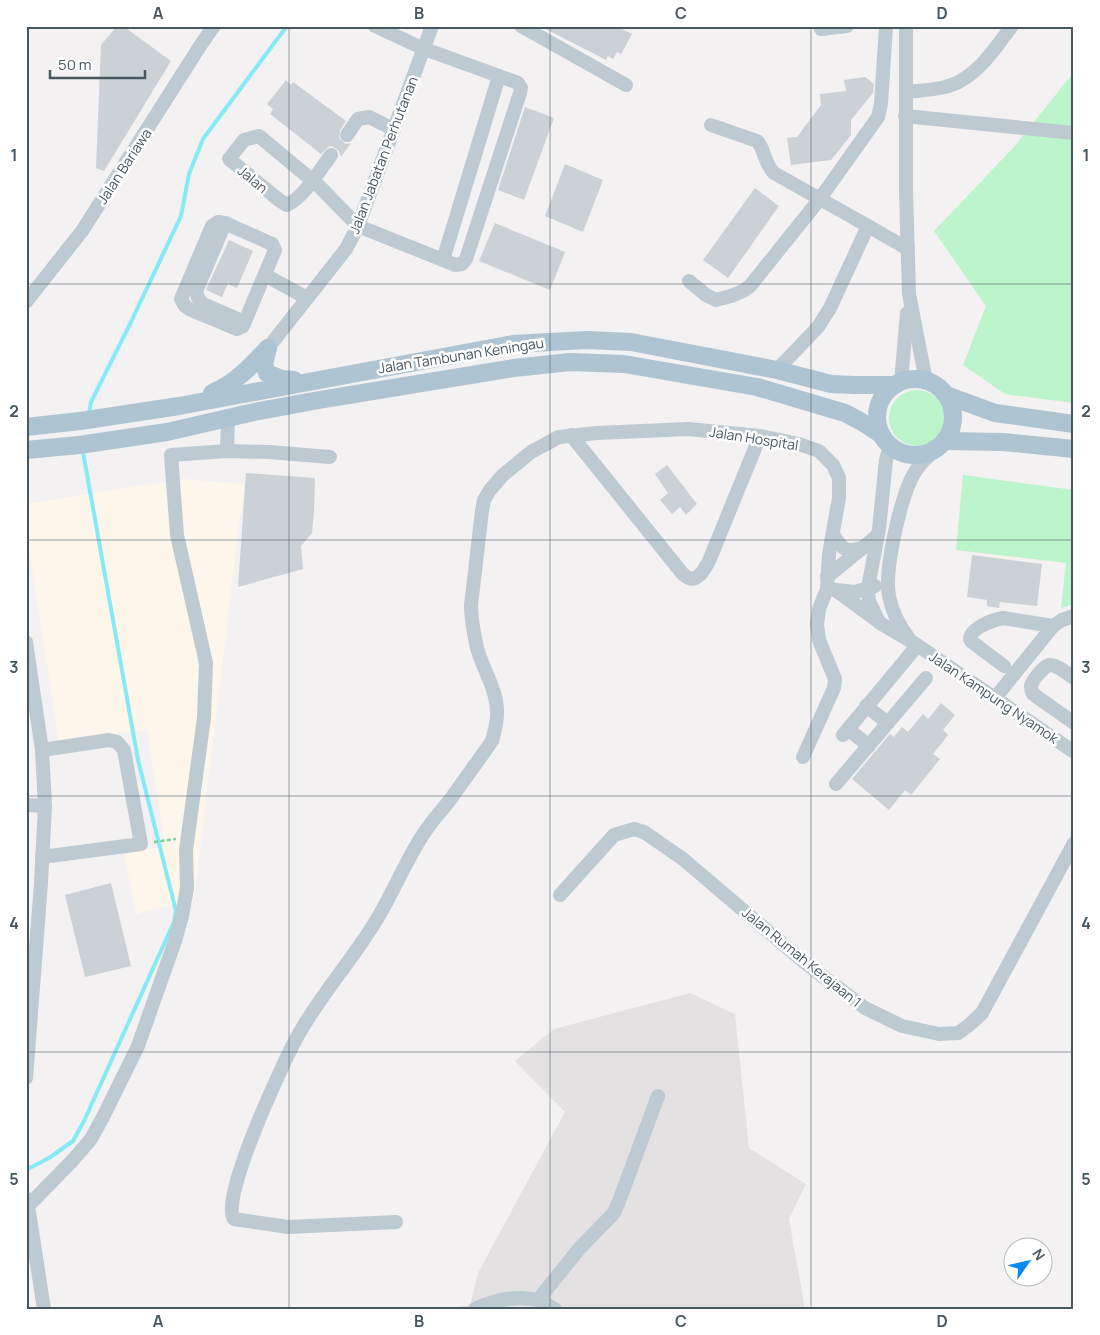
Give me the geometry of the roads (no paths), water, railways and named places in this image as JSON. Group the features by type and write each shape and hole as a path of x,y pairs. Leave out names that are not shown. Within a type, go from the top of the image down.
{"main road":[{"name":"Jalan Tambunan Keningau","path":"26,427 179,406 513,344 561,340 631,342 777,370 832,384 898,383"},
{"path":"268,348 264,364 267,373 282,379 310,381"},
{"path":"179,406 231,384 268,348"},
{"name":"Jalan Tambunan Keningau","path":"26,450 79,445 167,432 319,400 514,368 570,362 598,362 650,367 757,387 845,413 860,420 886,440"},
{"path":"941,445 951,430 953,418 951,406 946,395 937,386 926,381 913,379 898,383 886,392 880,402 877,413 878,424 886,440 900,452 912,455 925,454 941,445 1002,442 1074,449"},
{"path":"946,395 995,413 1074,424"}],"street":[{"name":"Jalan Bariawa","path":"26,302 82,231 214,26"},
{"path":"358,226 455,265 462,264 466,259 521,88 518,83 422,48 375,26"},
{"name":"Jalan Jabatan Perhutanan","path":"268,348 346,249 358,226 422,48 432,26"},
{"path":"521,26 626,85"},
{"path":"820,29 847,26"},
{"path":"689,281 706,295 716,300 743,291 750,286 819,200 878,117 881,104 886,26"},
{"path":"898,383 909,294 906,26"},
{"path":"906,92 948,86 961,81 972,73 1012,26"},
{"path":"443,260 499,76"},
{"path":"906,116 1074,133"},
{"path":"347,135 358,119 368,117 393,130"},
{"path":"711,125 757,141 762,147 768,166 774,173 908,249"},
{"name":"Jalan","path":"312,180 294,202 287,205 229,159 244,140 259,136 312,180 358,226"},
{"path":"312,180 331,155"},
{"path":"465,188 486,197"},
{"path":"459,206 480,215"},
{"path":"218,222 225,223 273,245 275,252 265,275 241,328 235,329 189,309 185,306 182,299 212,226 218,222"},
{"path":"777,370 818,328 830,308 868,226"},
{"path":"265,275 307,298"},
{"path":"909,294 926,381"},
{"path":"227,451 228,418"},
{"name":"Jalan Hospital","path":"396,1222 288,1227 234,1219 231,1209 235,1187 246,1153 296,1038 378,918 425,832 492,741 498,713 495,693 477,648 471,619 471,606 484,500 502,476 531,452 553,440 571,435 688,429 760,436 811,447 819,451 833,465 839,478 839,498 833,534 831,586 819,609 817,624 819,640 835,679 834,688 803,757"},
{"path":"571,435 682,573 692,580 703,571 709,561 760,436"},
{"path":"880,623 872,609 868,588 877,536 886,460 886,440"},
{"name":"Jalan Kampung Nyamok","path":"915,644 900,627 888,594 894,540 906,490 919,466 941,445"},
{"path":"44,1309 27,1201 73,1160 91,1139 103,1117 138,1046 175,941 187,888 186,850 204,718 206,663 177,535 171,455 227,451 330,457"},
{"path":"833,534 839,545 844,549 862,548"},
{"path":"877,536 862,548 831,586 855,592 889,579"},
{"name":"Jalan Kampung Nyamok","path":"831,586 880,623 915,644 1074,752"},
{"path":"995,698 1053,626 1062,620 1074,616"},
{"path":"1004,666 972,642 970,635 974,631 1003,618 1053,626"},
{"path":"26,642 42,750 45,806 26,1078"},
{"path":"868,746 845,732 915,644"},
{"path":"1074,678 1049,665 1043,668 1032,684 1031,689 1032,694 1074,723"},
{"path":"836,784 926,678"},
{"path":"866,706 888,724"},
{"path":"42,750 109,740 117,742 124,750 141,844 42,857"},
{"path":"26,805 45,806"},
{"name":"Jalan Rumah Kerajaan 1","path":"560,895 614,835 634,829 644,832 683,859 804,962 865,1008 902,1026 939,1034 958,1033 982,1013 1074,843"},
{"path":"538,1300 579,1248 613,1214 658,1096"},
{"path":"474,1309 499,1301 519,1298 538,1300 555,1309"}],"waterway":[{"path":"89,414 91,402 181,216 189,174 203,139 287,26"},
{"path":"26,1170 49,1158 73,1141 84,1121 174,922 176,911 138,760 83,452 84,448"}]}
